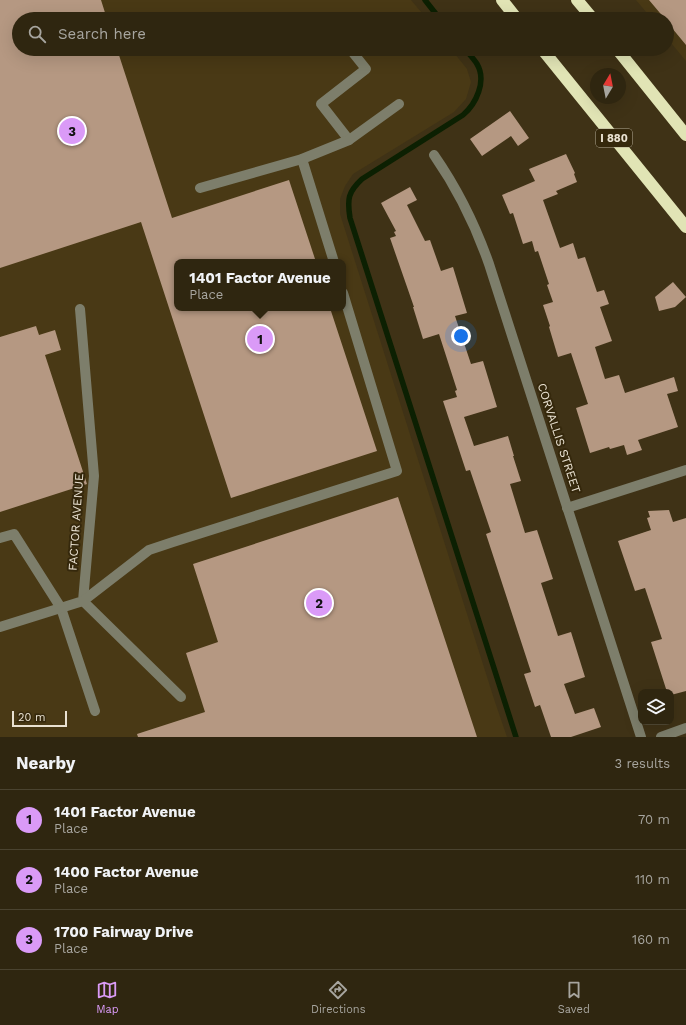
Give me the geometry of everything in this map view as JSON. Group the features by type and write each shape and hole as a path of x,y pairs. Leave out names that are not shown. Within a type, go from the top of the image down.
{"highway":[{"path":"502,0 511,12"},
{"path":"577,0 586,12"},
{"name":"I 880","path":"548,56 686,227"},
{"path":"623,56 686,134"}],"street":[{"path":"349,140 321,104 366,69 356,56"},
{"path":"200,188 302,159 349,140 399,104"},
{"name":"CORVALLIS STREET","path":"434,155 457,191 479,237 489,264 641,737"},
{"path":"302,159 333,259"},
{"path":"0,628 83,601 149,550 397,471 346,303"},
{"name":"FACTOR AVENUE","path":"80,309 94,476 83,601"},
{"path":"567,508 686,470"},
{"path":"0,538 14,534 61,608 95,711"},
{"path":"83,601 181,697"},
{"path":"661,737 686,728"}],"shaded area":[{"path":"0,0 411,0 421,12 12,12 12,56 457,56 467,69 471,82 466,99 454,112 353,174 345,186 340,199 340,214 507,737 0,737"},
{"path":"636,0 686,0 686,61 674,46 674,12 646,12"}],"building":[{"path":"0,0 101,0 105,12 12,12 12,56 119,56 172,218 289,180 315,259 174,259 174,311 331,311 377,451 231,498 141,222 0,268"},
{"path":"649,0 686,0 686,45 674,30 674,12 659,12"},
{"path":"510,111 529,138 518,146 511,136 482,156 470,139"},
{"path":"566,154 575,173 577,182 556,191 558,194 543,200 560,248 573,243 578,259 585,257 597,292 604,290 609,304 600,307 612,341 595,347 605,379 619,375 625,393 674,377 678,391 667,394 678,427 638,440 642,450 627,455 624,445 610,449 609,447 590,453 576,408 588,404 571,353 558,357 543,305 553,302 547,285 549,284 538,251 535,252 532,241 523,244 513,213 510,214 502,195 535,181 529,169"},
{"path":"410,187 417,200 407,205 425,241 430,240 441,271 453,267 467,313 455,316 471,364 483,361 497,407 464,417 474,446 508,436 521,481 510,484 525,533 537,530 553,579 541,583 558,636 571,632 585,677 564,684 575,714 594,708 601,727 571,737 551,737 540,705 535,707 524,674 531,672 486,534 491,532 470,470 466,471 443,401 457,397 455,391 457,390 439,334 423,339 414,307 390,238 396,236 394,232 396,231 381,203"},
{"path":"673,282 686,297 675,307 659,311 655,297"},
{"path":"36,326 39,335 55,330 61,350 45,355 87,484 0,512 0,337"},
{"path":"398,497 477,737 138,737 137,734 205,712 186,653 218,642 193,564"},
{"path":"669,510 673,522 686,518 686,691 674,694 674,689 666,689 651,642 662,639 645,588 635,591 618,541 651,530 647,518 650,517 648,511"}],"waterway":[{"path":"425,0 434,12"},
{"path":"471,56 477,64 481,78 479,92 468,110 463,115 362,179 351,192 349,206 350,218 516,737"}],"place":[{"name":"1700 Fairway Drive","path":"72,131"},
{"name":"1401 Factor Avenue","path":"260,339"},
{"name":"1400 Factor Avenue","path":"319,603"}]}
